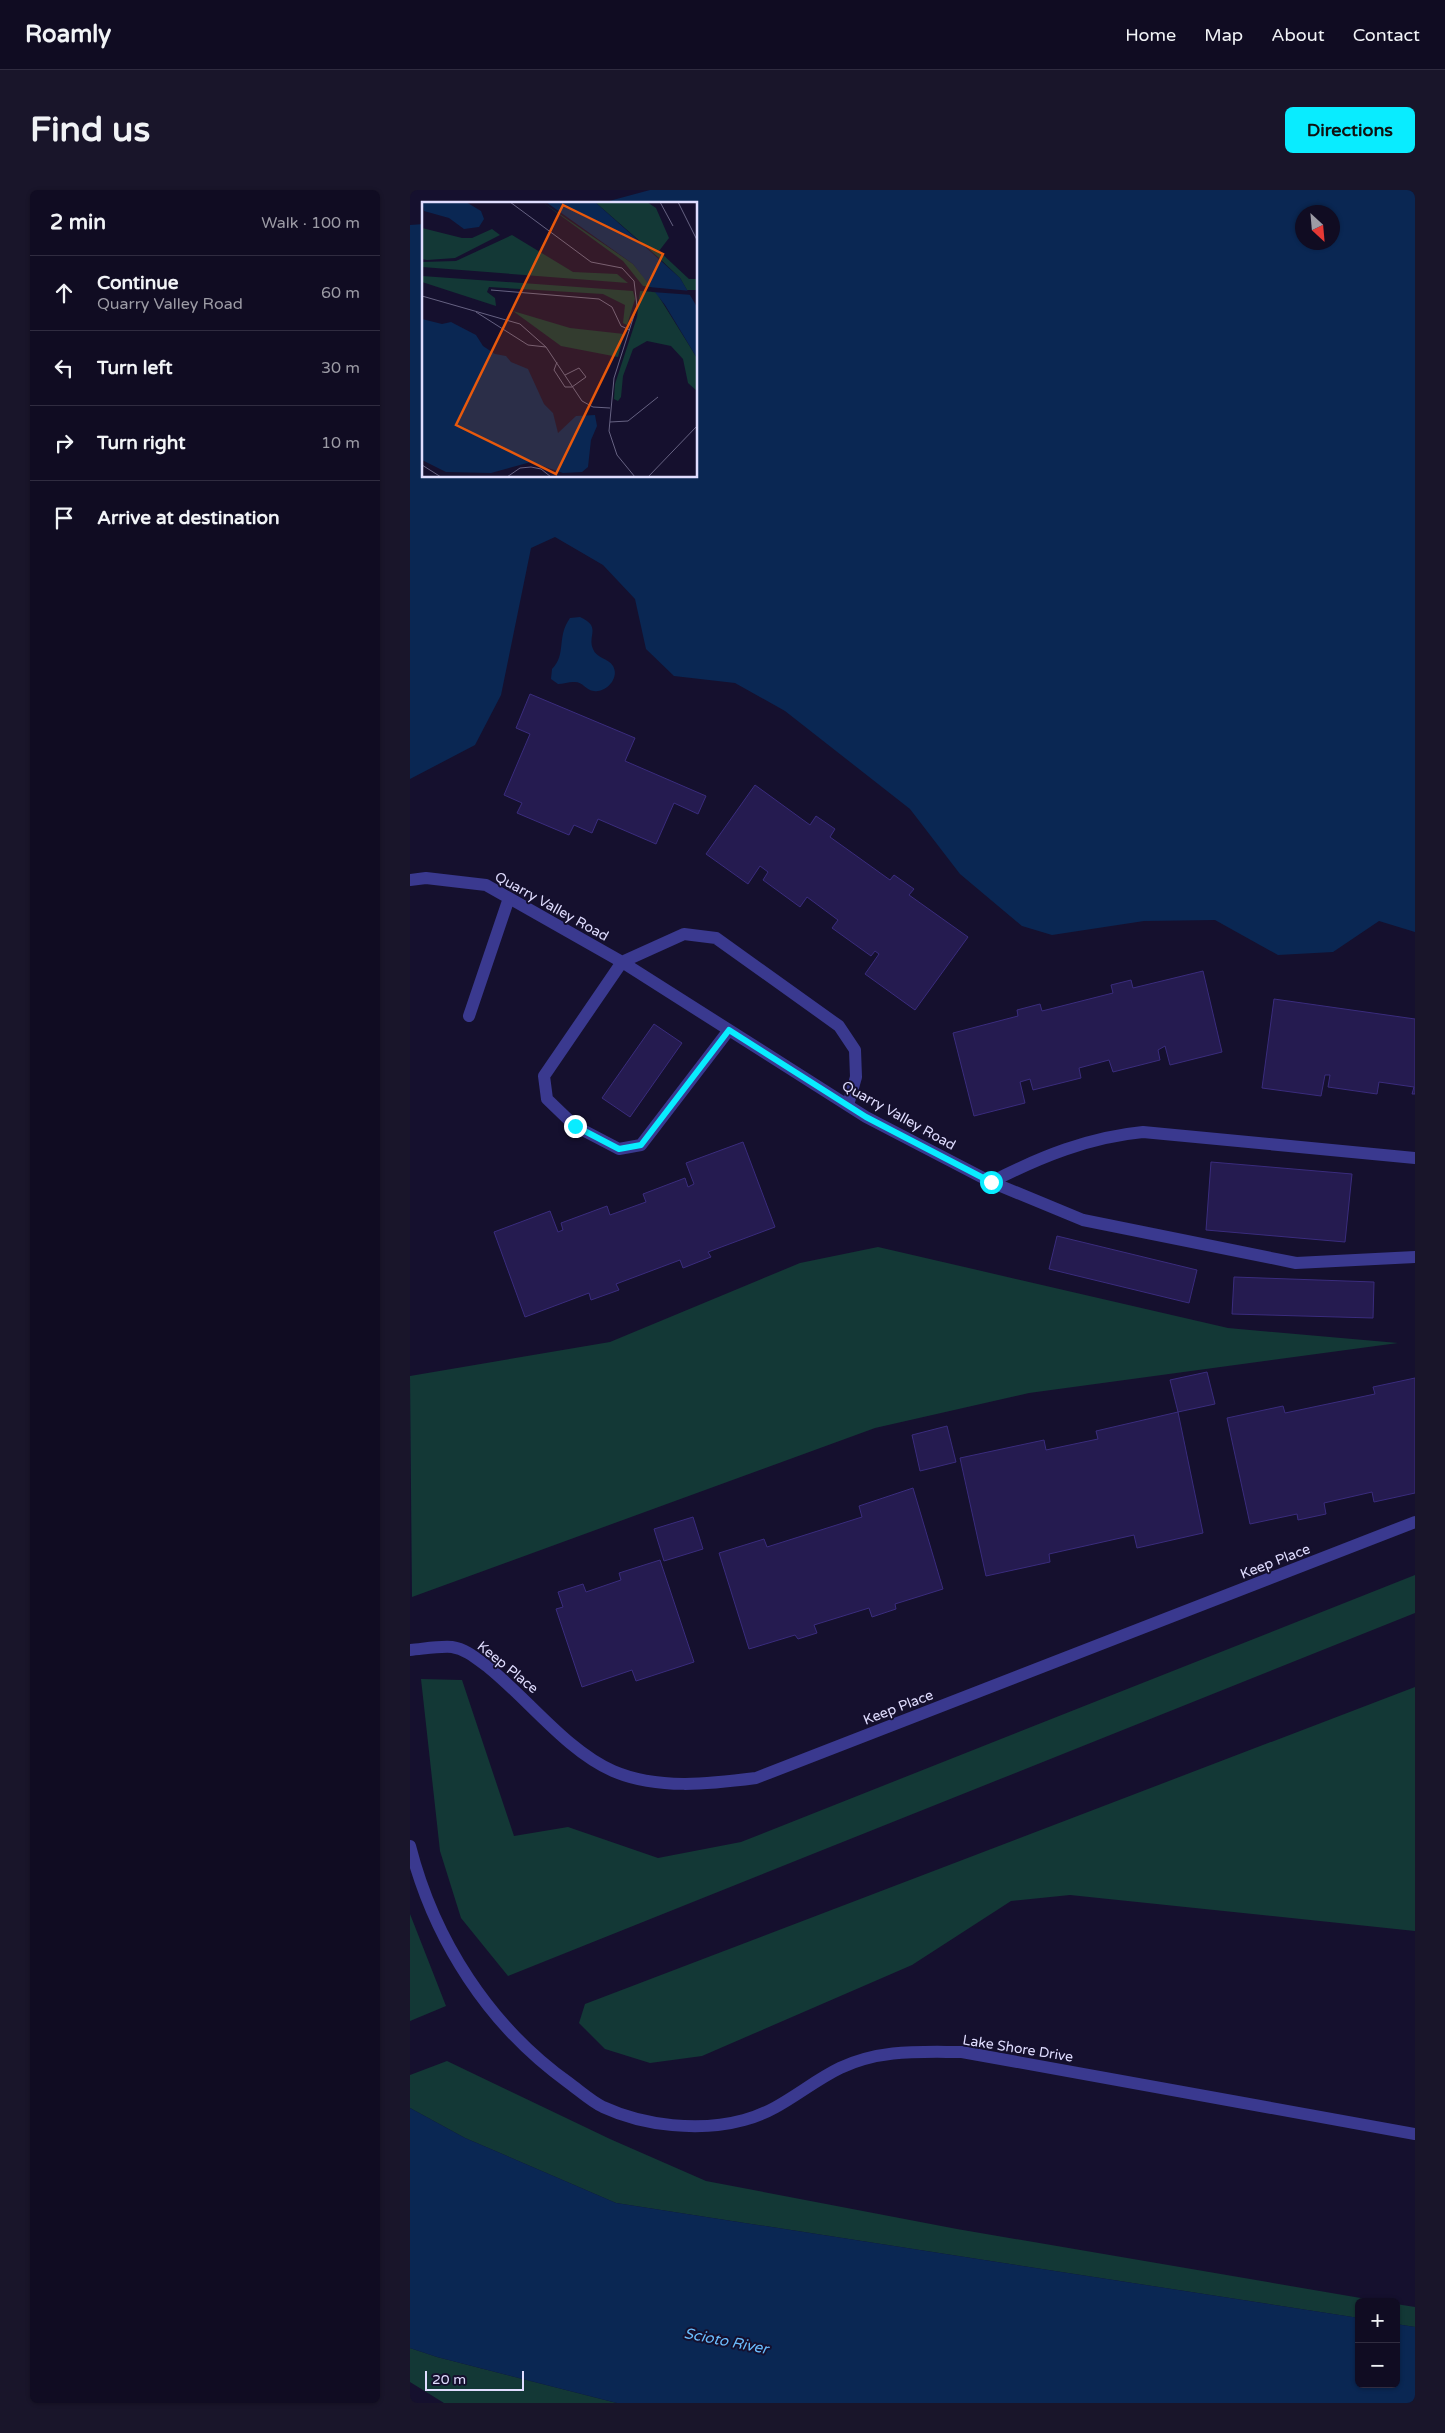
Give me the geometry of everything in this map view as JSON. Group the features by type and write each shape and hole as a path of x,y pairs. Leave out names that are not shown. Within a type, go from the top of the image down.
{"street":[{"name":"Quarry Valley Road","path":"410,880 426,878 486,885 622,962 848,1105 991,1182 1083,1220 1296,1263 1415,1257"},
{"path":"469,1016 509,898"},
{"path":"729,1030 641,1145 619,1149 575,1126 547,1099 544,1076 622,962 684,934 716,938 839,1026 855,1050 856,1077 848,1105"},
{"path":"991,1182 1041,1157 1112,1135 1144,1132 1415,1158"},
{"name":"Keep Place","path":"410,1650 452,1647 467,1652 500,1677 578,1750 614,1771 637,1778 678,1784 756,1778 1415,1522"},
{"name":"Lake Shore Drive","path":"410,1846 418,1878 436,1922 457,1960 496,2018 542,2063 601,2106 630,2117 690,2126 724,2124 746,2120 767,2112 839,2069 862,2059 892,2052 962,2052 1415,2134"}],"green space":[{"path":"878,1247 1228,1328 1398,1343 1029,1393 875,1428 412,1597 410,1376 610,1342 800,1263"},
{"path":"1415,1575 1415,1613 508,1976 461,1918 440,1851 421,1679 462,1680 514,1836 568,1827 658,1858 741,1842"},
{"path":"1415,1687 1415,1931 1070,1895 1011,1901 912,1965 702,2056 650,2063 605,2049 579,2023 585,2004"},
{"path":"410,1914 446,2006 410,2021"},
{"path":"447,2061 610,2139 706,2181 957,2229 1361,2298 1355,2298 1355,2317 616,2203 465,2138 410,2108 410,2075"},
{"path":"1400,2305 1415,2307 1415,2327 1400,2325"},
{"path":"410,2348 437,2357 617,2403 444,2403 410,2382"}],"water":[{"path":"650,190 1415,190 1415,932 1379,921 1333,952 1278,955 1215,920 1144,921 1052,935 1022,926 960,874 910,809 785,711 735,683 674,676 646,649 635,599 603,565 555,537 531,548 501,695 475,745 410,779 410,225 422,224 422,478 698,478 698,202 605,202"},
{"path":"580,617 587,621 592,628 593,649 599,656 611,663 615,671 611,684 603,690 594,691 576,682 558,684 551,679 552,669 557,663 561,652 563,632 566,625 570,618"},
{"name":"Scioto River","path":"410,2108 465,2138 616,2203 1355,2317 1355,2388 1400,2388 1400,2325 1415,2327 1415,2403 617,2403 437,2357 410,2348"}],"building":[{"path":"530,694 635,738 625,761 706,796 698,814 674,803 656,844 598,819 592,833 574,825 569,835 517,813 522,803 504,795 530,734 516,728"},
{"path":"755,785 810,825 816,816 835,829 830,837 890,880 894,875 914,889 909,895 968,937 915,1010 865,974 879,954 875,951 871,956 832,928 838,920 807,897 800,907 763,880 768,872 760,866 748,884 706,854"},
{"path":"1203,971 1222,1052 1170,1065 1165,1046 1158,1050 1160,1060 1113,1072 1109,1060 1079,1068 1081,1078 1033,1090 1030,1079 1020,1082 1025,1103 974,1116 953,1033 1018,1016 1017,1010 1040,1004 1042,1011 1113,993 1111,985 1131,980 1133,988"},
{"path":"1274,999 1415,1019 1415,1094 1412,1094 1414,1087 1379,1082 1377,1094 1328,1087 1330,1075 1325,1075 1321,1096 1262,1088"},
{"path":"654,1024 682,1043 630,1117 602,1098"},
{"path":"743,1142 775,1227 708,1252 711,1257 683,1268 680,1260 616,1284 619,1290 591,1300 589,1293 525,1317 494,1232 550,1211 558,1232 563,1230 561,1223 607,1206 610,1215 646,1202 643,1194 685,1178 688,1187 694,1184 686,1163"},
{"path":"1211,1162 1352,1174 1345,1242 1206,1230"},
{"path":"1057,1236 1197,1270 1189,1303 1049,1269"},
{"path":"1234,1277 1374,1282 1373,1318 1232,1314"},
{"path":"1207,1372 1215,1404 1178,1412 1170,1380"},
{"path":"1415,1378 1415,1493 1374,1502 1372,1492 1324,1503 1326,1514 1298,1520 1297,1514 1250,1524 1227,1418 1283,1406 1285,1413 1375,1394 1373,1387"},
{"path":"1178,1412 1203,1533 1137,1548 1134,1535 1049,1554 1050,1562 986,1576 960,1458 1044,1440 1046,1450 1098,1439 1096,1431"},
{"path":"947,1426 956,1462 920,1471 912,1435"},
{"path":"913,1488 943,1589 895,1604 896,1609 872,1617 869,1608 814,1625 817,1633 798,1639 795,1635 749,1649 719,1553 764,1539 767,1547 862,1517 859,1506"},
{"path":"693,1517 703,1549 664,1561 654,1529"},
{"path":"660,1560 694,1662 636,1681 632,1670 582,1687 556,1609 563,1607 558,1592 583,1584 586,1592 621,1580 619,1573"}],"route":[{"path":"575,1126 619,1149 641,1145 729,1030 866,1117 991,1182"}]}
